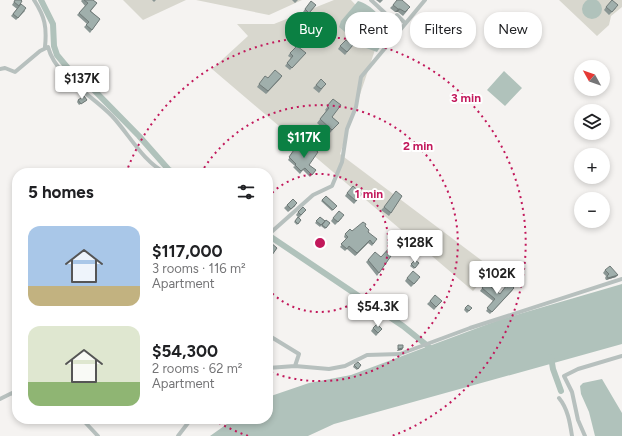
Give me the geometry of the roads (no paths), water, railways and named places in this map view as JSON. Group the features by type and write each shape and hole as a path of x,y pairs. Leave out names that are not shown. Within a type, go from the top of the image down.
{"street":[{"path":"0,69 5,68 14,72 45,47 47,30 42,13 34,0"},
{"path":"371,0 384,12"},
{"path":"402,26 425,0"},
{"path":"402,20 405,23"},
{"path":"45,47 48,47 50,56 80,91 111,115 156,168"},
{"path":"273,230 313,195 332,186 342,162 347,129 356,107 360,77 384,48"},
{"path":"273,368 295,366 329,369 344,366 366,355 400,354 470,328 622,279"},
{"path":"273,338 299,354 295,366"},
{"path":"585,436 578,420 572,392 564,376 578,369 622,356"},
{"path":"0,399 12,393"},
{"path":"559,398 564,403 572,436"},
{"path":"87,424 98,436"},
{"path":"178,436 187,424"}],"waterway":[{"path":"41,0 53,24 54,46 57,55 67,67 88,84 139,136 167,168"},
{"path":"273,238 403,326 429,347"},
{"path":"551,357 553,369 561,391"}]}
